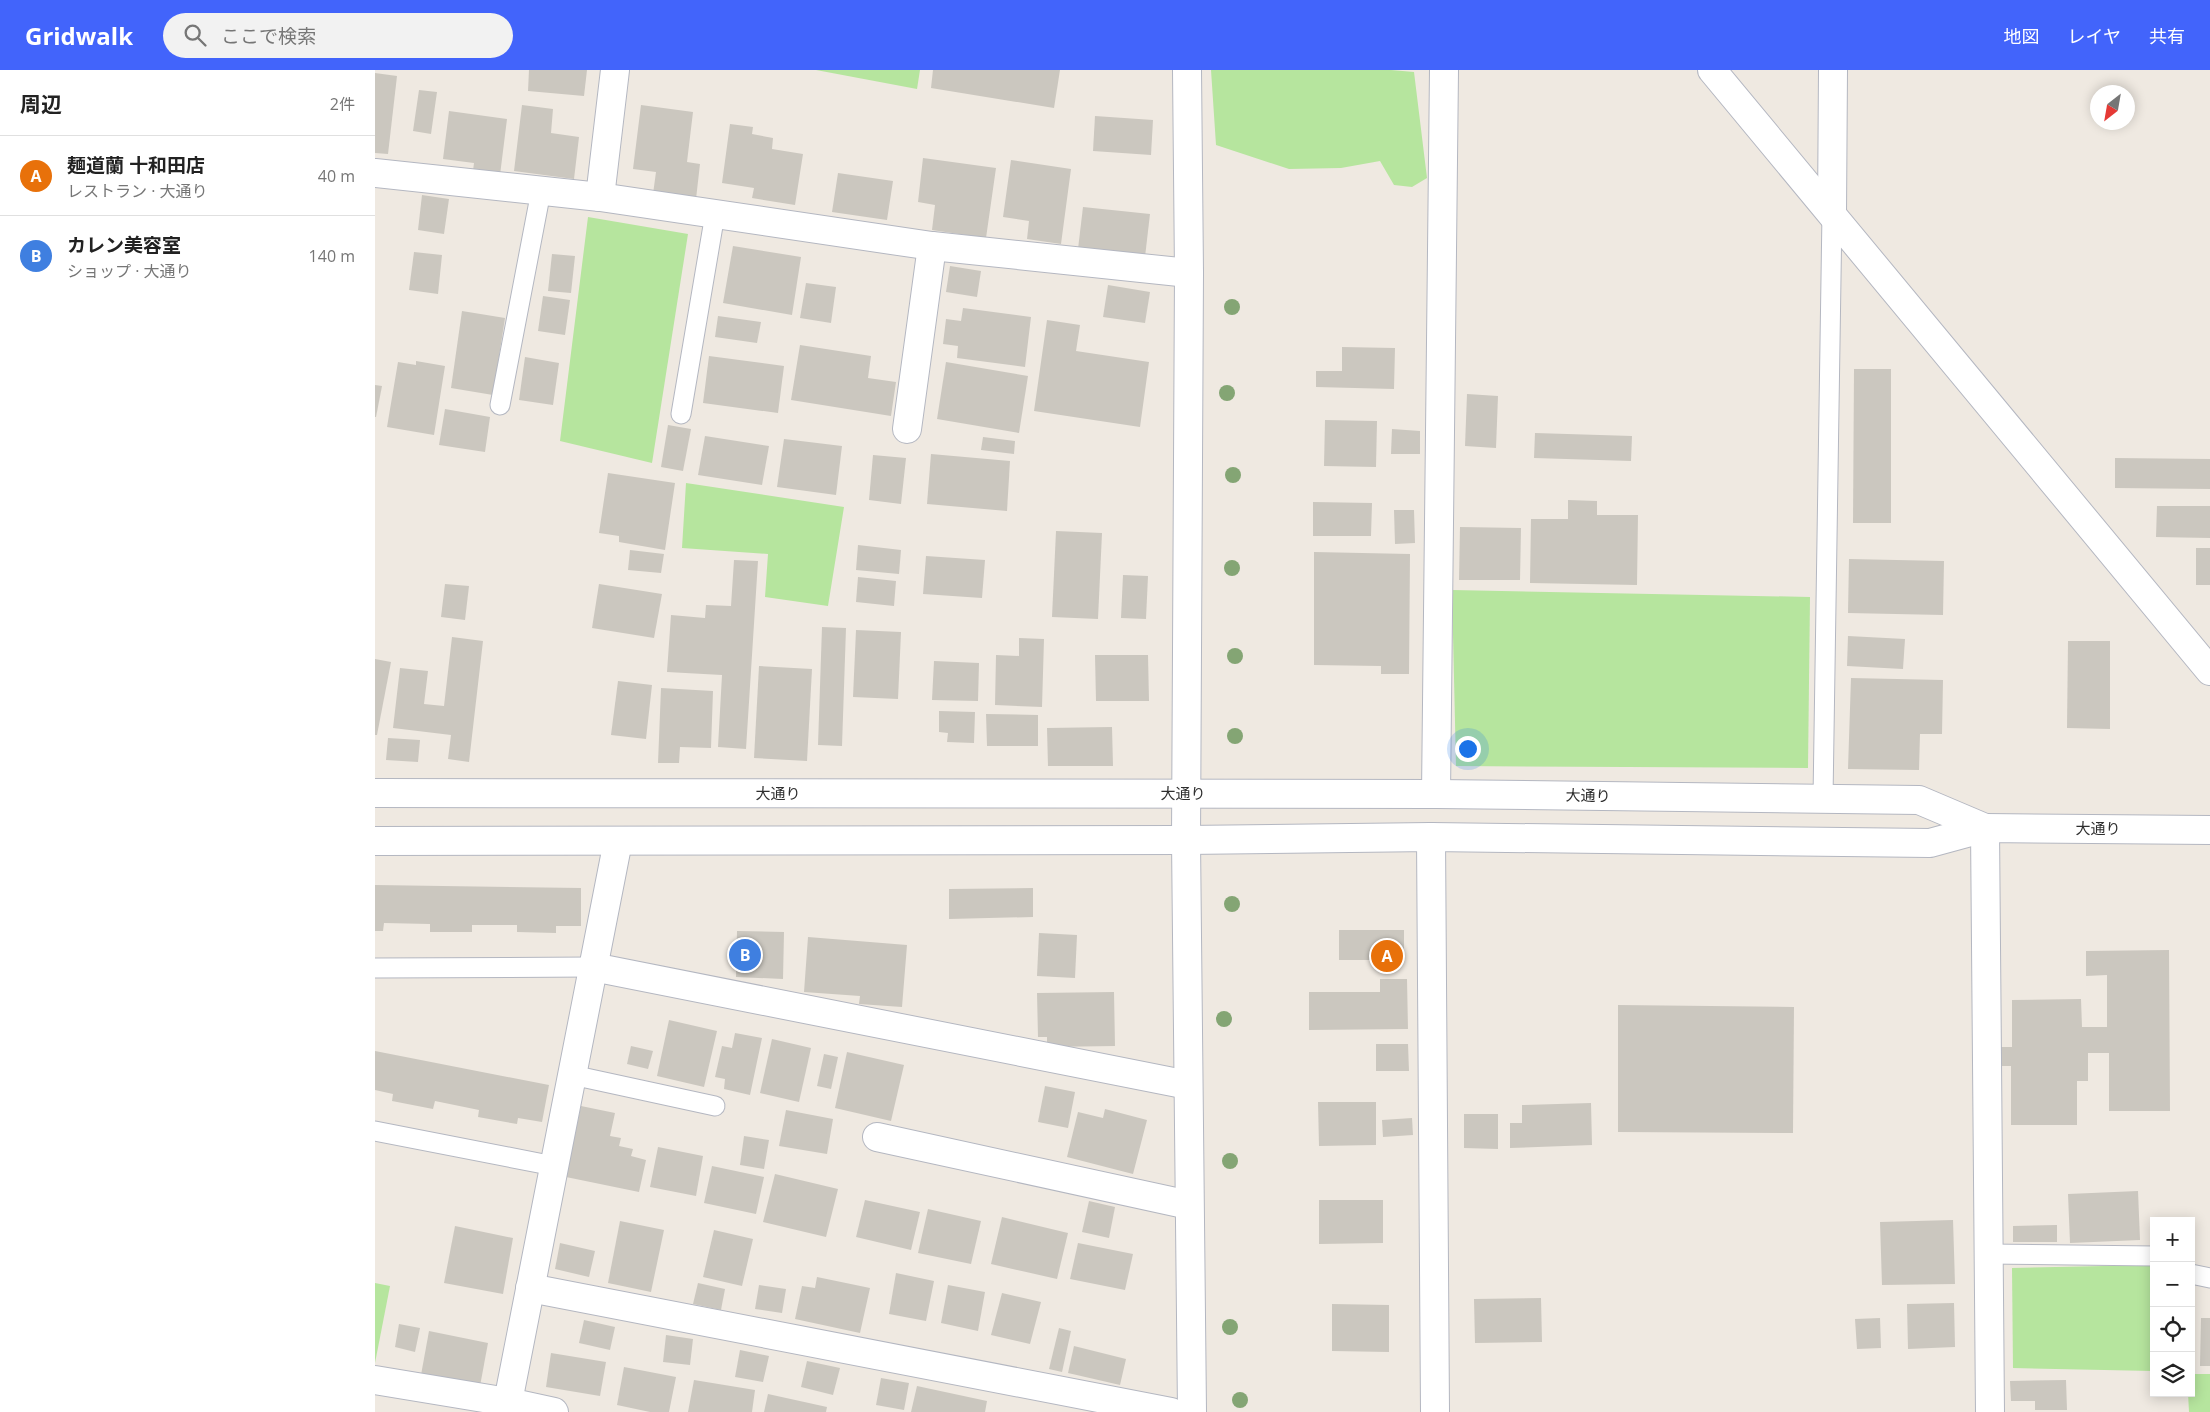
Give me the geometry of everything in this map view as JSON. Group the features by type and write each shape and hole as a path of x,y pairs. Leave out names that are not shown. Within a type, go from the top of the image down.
{"street":[{"path":"600,197 615,70"},
{"path":"1187,70 1189,273 1186,840 1192,1412"},
{"path":"1435,794 1444,70"},
{"path":"1712,70 2210,671"},
{"path":"1832,213 1833,70"},
{"path":"375,173 600,197 932,246 1189,273"},
{"path":"907,429 932,246"},
{"name":"大通り","path":"375,793 1435,794 1919,800 1985,828"},
{"path":"1985,828 1990,1412"},
{"name":"大通り","path":"375,841 1186,840 1431,837 1930,843 1985,828 2210,830"},
{"path":"1431,837 1435,1412"},
{"path":"507,1407 618,841"},
{"path":"593,967 1188,1085"},
{"path":"877,1137 1189,1205"},
{"path":"530,1288 1171,1412"},
{"path":"375,1380 507,1407 554,1412"}],"lane":[{"path":"500,405 541,191"},
{"path":"1823,799 1832,213"},
{"path":"681,414 715,214"},
{"path":"375,968 593,967"},
{"path":"572,1075 715,1106"},
{"path":"375,1131 554,1166"},
{"path":"1988,1254 2150,1256"},
{"path":"2195,1275 2210,1278"}],"green space":[{"path":"816,70 920,70 917,89"},
{"path":"1211,70 1391,70 1414,72 1427,178 1412,187 1394,185 1380,161 1341,168 1289,169 1216,145"},
{"path":"588,217 688,234 652,463 560,441"},
{"path":"686,483 844,507 828,606 765,597 768,554 682,548"},
{"path":"1452,590 1810,597 1808,768 1456,766"},
{"path":"2150,1265 2150,1371 2013,1368 2012,1268"},
{"path":"375,1283 390,1286 375,1363"},
{"path":"2195,1374 2210,1374 2210,1412 2189,1412 2188,1397 2195,1397"}],"building":[{"path":"529,70 587,70 584,96 528,91"},
{"path":"933,70 1060,70 1054,108 931,88"},
{"path":"375,73 397,76 388,154 375,153"},
{"path":"419,90 437,92 431,134 413,131"},
{"path":"522,105 553,109 551,133 579,137 574,179 514,171"},
{"path":"641,105 693,112 687,162 700,164 696,199 653,194 656,172 633,169"},
{"path":"449,111 507,119 500,175 473,171 474,163 443,159"},
{"path":"1095,116 1153,120 1151,155 1093,151"},
{"path":"730,124 753,127 752,134 773,138 772,149 803,154 795,205 752,198 754,188 722,183"},
{"path":"923,158 996,168 986,238 932,230 935,205 918,202"},
{"path":"1011,160 1071,169 1061,244 1027,239 1029,221 1003,217"},
{"path":"838,173 893,181 887,220 832,212"},
{"path":"422,195 449,199 444,234 418,230"},
{"path":"1083,207 1150,214 1145,257 1078,249"},
{"path":"733,246 801,257 792,315 723,303"},
{"path":"414,252 442,255 438,294 409,290"},
{"path":"552,254 575,256 571,293 548,291"},
{"path":"950,266 981,271 977,297 946,292"},
{"path":"806,283 836,287 831,323 800,318"},
{"path":"1108,285 1150,292 1145,323 1103,317"},
{"path":"543,296 570,300 565,335 538,331"},
{"path":"963,308 1031,317 1025,367 957,358 958,346 943,344 946,319 961,321"},
{"path":"462,311 505,318 493,395 451,388"},
{"path":"718,316 761,322 757,343 715,337"},
{"path":"1047,320 1080,325 1076,351 1149,362 1140,427 1034,411"},
{"path":"800,345 871,356 868,378 896,382 891,416 791,400"},
{"path":"1342,347 1395,348 1394,389 1316,387 1316,371 1342,371"},
{"path":"709,356 784,366 778,413 703,403"},
{"path":"525,357 559,363 553,405 519,400"},
{"path":"416,361 445,366 434,435 387,427 398,362 416,365"},
{"path":"946,362 1028,376 1019,433 937,419"},
{"path":"1854,369 1891,369 1891,523 1853,523"},
{"path":"375,385 382,386 376,417 375,417"},
{"path":"1467,394 1498,396 1496,448 1465,446"},
{"path":"445,409 490,417 485,452 439,445"},
{"path":"1325,420 1377,421 1376,467 1324,466"},
{"path":"668,425 691,429 683,471 661,467"},
{"path":"1392,429 1420,431 1420,454 1391,454"},
{"path":"1535,433 1632,436 1631,461 1534,458"},
{"path":"705,436 769,446 762,485 698,475"},
{"path":"983,437 1015,441 1014,454 981,450"},
{"path":"784,439 842,446 836,495 777,487"},
{"path":"931,454 1010,461 1007,511 927,504"},
{"path":"873,455 906,458 901,504 869,500"},
{"path":"2115,458 2210,459 2210,489 2115,488"},
{"path":"608,473 675,483 665,550 619,542 619,536 599,533"},
{"path":"1568,500 1597,501 1597,515 1638,515 1637,585 1530,583 1531,519 1568,519"},
{"path":"1313,502 1372,503 1371,536 1313,536"},
{"path":"2157,506 2210,506 2210,538 2156,537"},
{"path":"1394,510 1414,510 1415,543 1395,544"},
{"path":"1460,527 1521,528 1520,580 1459,580"},
{"path":"1056,531 1102,533 1098,619 1052,617"},
{"path":"858,545 901,550 899,574 856,570"},
{"path":"2196,548 2210,548 2210,585 2196,585"},
{"path":"630,550 664,554 661,573 628,570"},
{"path":"1314,552 1410,554 1409,674 1381,674 1381,666 1314,665"},
{"path":"926,556 985,560 982,598 923,594"},
{"path":"1849,559 1944,561 1943,615 1848,613"},
{"path":"734,560 758,561 746,749 718,747 722,675 667,672 671,615 705,618 706,605 731,606"},
{"path":"1123,575 1148,576 1146,619 1121,618"},
{"path":"858,577 896,581 894,606 856,602"},
{"path":"445,584 469,586 465,620 441,617"},
{"path":"599,584 662,594 654,638 592,628"},
{"path":"822,627 846,628 842,746 818,745"},
{"path":"856,630 901,632 898,699 853,697"},
{"path":"1848,636 1905,639 1903,669 1847,666"},
{"path":"452,637 483,641 469,762 448,759 451,735 393,728 400,668 428,671 424,704 444,706"},
{"path":"1019,638 1044,639 1042,707 995,705 996,655 1019,656"},
{"path":"2068,641 2110,641 2110,729 2067,728"},
{"path":"1095,655 1148,655 1149,701 1096,701"},
{"path":"375,659 391,662 377,735 375,735"},
{"path":"934,661 979,663 978,701 932,700"},
{"path":"759,666 812,669 807,761 754,758"},
{"path":"1851,678 1943,680 1942,734 1920,734 1919,770 1848,769"},
{"path":"618,681 652,685 646,739 611,735"},
{"path":"661,688 713,691 711,748 680,747 679,763 658,763"},
{"path":"939,711 975,712 974,743 947,742 948,733 939,732"},
{"path":"986,714 1038,715 1038,746 987,746"},
{"path":"1112,727 1113,766 1048,766 1047,728"},
{"path":"388,738 420,740 418,762 386,760"},
{"path":"375,885 581,888 581,926 556,926 556,933 517,932 517,925 472,925 472,932 430,932 430,924 384,923 383,931 375,931"},
{"path":"1033,888 1033,917 949,919 949,889"},
{"path":"1339,930 1404,930 1404,960 1339,960"},
{"path":"737,931 784,932 783,979 736,977"},
{"path":"1039,933 1077,935 1075,978 1037,976"},
{"path":"808,937 907,945 902,1007 859,1004 860,996 804,992"},
{"path":"2169,950 2170,1111 2109,1111 2109,1053 2088,1053 2088,1081 2077,1081 2077,1125 2011,1125 2011,1066 1997,1066 1997,1047 2012,1047 2012,1000 2081,999 2082,1027 2107,1027 2107,975 2086,976 2086,951"},
{"path":"1380,979 1407,979 1408,1029 1309,1030 1309,992 1380,992"},
{"path":"1114,992 1115,1046 1047,1047 1047,1037 1038,1037 1037,993"},
{"path":"1618,1005 1794,1007 1793,1133 1618,1132"},
{"path":"669,1020 717,1031 704,1087 657,1076"},
{"path":"735,1033 762,1038 750,1095 724,1089 725,1079 715,1077 722,1046 732,1048"},
{"path":"772,1039 811,1048 799,1102 760,1093"},
{"path":"1376,1044 1408,1044 1409,1071 1376,1071"},
{"path":"631,1046 653,1051 648,1069 627,1064"},
{"path":"375,1051 549,1085 542,1122 518,1118 517,1124 478,1117 479,1110 435,1101 433,1109 392,1101 393,1094 375,1090"},
{"path":"847,1052 904,1065 891,1121 835,1108"},
{"path":"824,1054 838,1057 831,1089 817,1086"},
{"path":"1045,1086 1075,1092 1068,1128 1038,1122"},
{"path":"1318,1102 1376,1102 1376,1145 1319,1146"},
{"path":"1591,1103 1592,1145 1510,1148 1510,1123 1522,1123 1522,1105"},
{"path":"581,1106 615,1113 610,1136 621,1138 619,1146 633,1149 631,1156 646,1160 639,1192 566,1177"},
{"path":"1105,1109 1147,1120 1133,1174 1067,1157 1078,1112 1103,1118"},
{"path":"786,1110 833,1119 827,1154 779,1146"},
{"path":"1464,1114 1498,1114 1498,1149 1464,1148"},
{"path":"1412,1118 1413,1135 1383,1137 1382,1120"},
{"path":"744,1136 769,1140 764,1169 740,1165"},
{"path":"658,1147 703,1156 696,1196 650,1187"},
{"path":"712,1166 764,1177 756,1214 704,1203"},
{"path":"775,1174 838,1189 826,1237 763,1222"},
{"path":"2138,1191 2140,1240 2070,1243 2068,1194"},
{"path":"865,1200 920,1212 911,1250 856,1237"},
{"path":"1319,1200 1383,1200 1383,1243 1319,1244"},
{"path":"1089,1201 1115,1207 1109,1238 1082,1232"},
{"path":"928,1209 981,1221 971,1264 918,1253"},
{"path":"1002,1217 1068,1233 1057,1279 991,1264"},
{"path":"1953,1220 1955,1284 1882,1285 1880,1222"},
{"path":"620,1221 664,1230 651,1292 608,1283"},
{"path":"2057,1225 2057,1242 2013,1242 2013,1226"},
{"path":"455,1226 513,1238 503,1294 444,1283"},
{"path":"714,1230 753,1239 742,1286 703,1277"},
{"path":"560,1243 595,1251 589,1277 555,1269"},
{"path":"1078,1243 1133,1254 1125,1290 1070,1279"},
{"path":"896,1273 934,1281 926,1321 889,1314"},
{"path":"817,1277 870,1288 860,1333 795,1319 802,1286 815,1288"},
{"path":"698,1283 725,1289 721,1310 693,1304"},
{"path":"759,1285 786,1289 782,1313 755,1309"},
{"path":"948,1285 985,1292 978,1331 941,1323"},
{"path":"1002,1293 1041,1302 1030,1344 991,1335"},
{"path":"1541,1298 1542,1342 1475,1343 1474,1299"},
{"path":"1954,1303 1955,1347 1908,1349 1907,1304"},
{"path":"1332,1304 1389,1305 1389,1352 1332,1351"},
{"path":"1880,1318 1881,1348 1857,1349 1855,1319"},
{"path":"2201,1318 2210,1318 2210,1366 2200,1366"},
{"path":"584,1320 615,1327 610,1350 579,1343"},
{"path":"399,1324 420,1328 415,1352 395,1347"},
{"path":"1059,1328 1071,1331 1062,1372 1049,1369"},
{"path":"429,1331 488,1343 480,1386 421,1375"},
{"path":"666,1335 693,1339 690,1365 663,1362"},
{"path":"1074,1346 1126,1359 1120,1385 1068,1373"},
{"path":"740,1350 769,1356 763,1382 735,1377"},
{"path":"551,1353 606,1362 600,1396 546,1387"},
{"path":"807,1361 840,1368 833,1395 801,1387"},
{"path":"624,1367 676,1377 669,1412 650,1412 617,1405"},
{"path":"881,1378 909,1383 904,1410 876,1405"},
{"path":"694,1380 755,1390 752,1412 688,1412"},
{"path":"2066,1380 2067,1410 2035,1410 2035,1401 2011,1401 2010,1381"},
{"path":"917,1386 987,1401 985,1412 911,1412"},
{"path":"768,1394 827,1407 826,1412 764,1412"}],"place":[{"name":"カレン美容室","path":"745,955"},
{"name":"麺道蘭 十和田店","path":"1387,956"}]}
